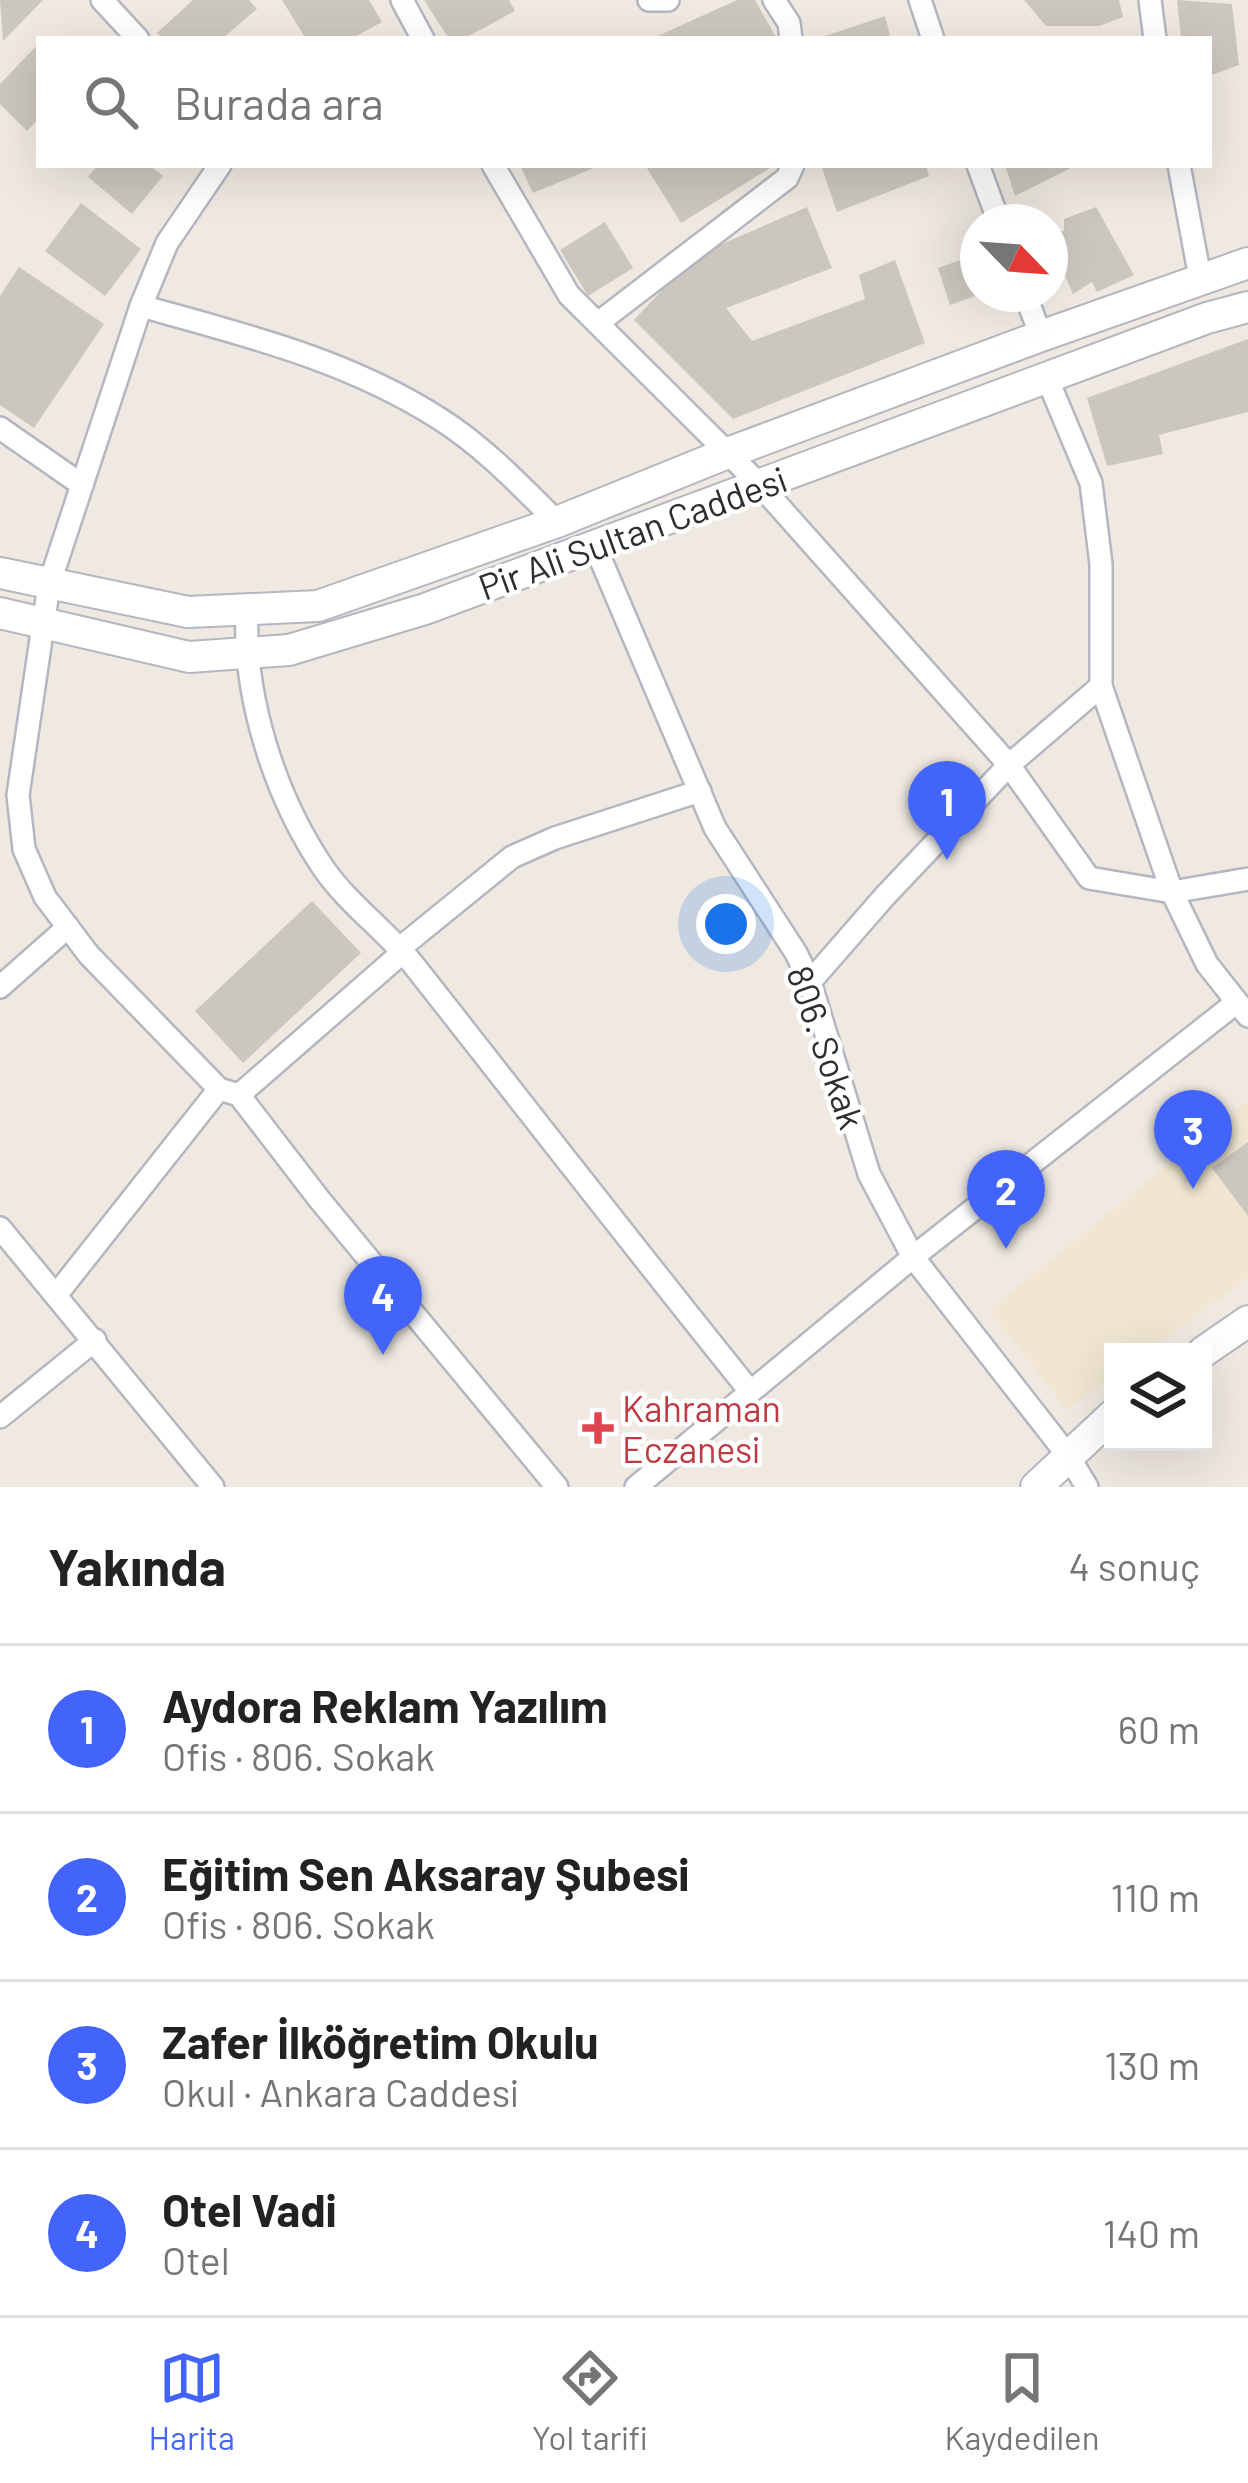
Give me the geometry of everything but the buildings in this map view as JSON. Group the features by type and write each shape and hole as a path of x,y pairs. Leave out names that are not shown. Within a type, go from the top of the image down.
{"main road":[{"path":"0,573 188,612 318,606 557,522 725,454 1248,263"},
{"name":"Pir Ali Sultan Caddesi","path":"0,613 189,656 289,650 402,616 1207,318 1248,308"},
{"path":"1212,1346 1248,1321"},
{"path":"1036,1487 1104,1424"}],"street":[{"path":"102,0 135,36"},
{"path":"402,0 417,36"},
{"path":"649,0 668,0"},
{"path":"773,0 789,23 791,36"},
{"path":"920,0 932,36"},
{"path":"1150,0 1155,36"},
{"path":"218,168 166,243 49,585 18,795 24,849 45,897 89,955 229,1092 557,1487"},
{"path":"496,168 569,295 760,485 1009,765 1089,878 1172,892 1248,879"},
{"path":"598,322 787,178 792,168"},
{"path":"979,168 992,204"},
{"path":"1180,168 1201,283"},
{"path":"141,306 287,346 366,377 442,420 494,460 557,522"},
{"path":"1032,312 1041,336"},
{"path":"636,1487 913,1257 1242,1009 1207,964 1172,892 1101,686 1102,587 1090,483 1047,378"},
{"path":"0,428 82,485"},
{"name":"806. Sokak","path":"595,546 716,828 810,982 869,1174 913,1257 1069,1457 1087,1487"},
{"path":"247,611 245,653 264,736 290,805 325,870 402,950 748,1390"},
{"path":"810,982 1009,765 1101,686"},
{"path":"57,1294 229,1092 512,857 555,838 700,791"},
{"path":"0,987 68,927"},
{"path":"0,1228 213,1487"},
{"path":"0,1417 95,1340"}],"shaded area":[{"path":"1248,1100 1248,1278 1158,1343 1104,1343 1104,1383 1067,1410 989,1310"}],"place":[{"name":"Aydora Reklam Yazılım","path":"947,860"},
{"name":"Zafer İlköğretim Okulu","path":"1193,1189"},
{"name":"Eğitim Sen Aksaray Şubesi","path":"1006,1249"},
{"name":"Otel Vadi","path":"383,1355"},
{"name":"Kahraman Eczanesi","path":"598,1428"}]}
